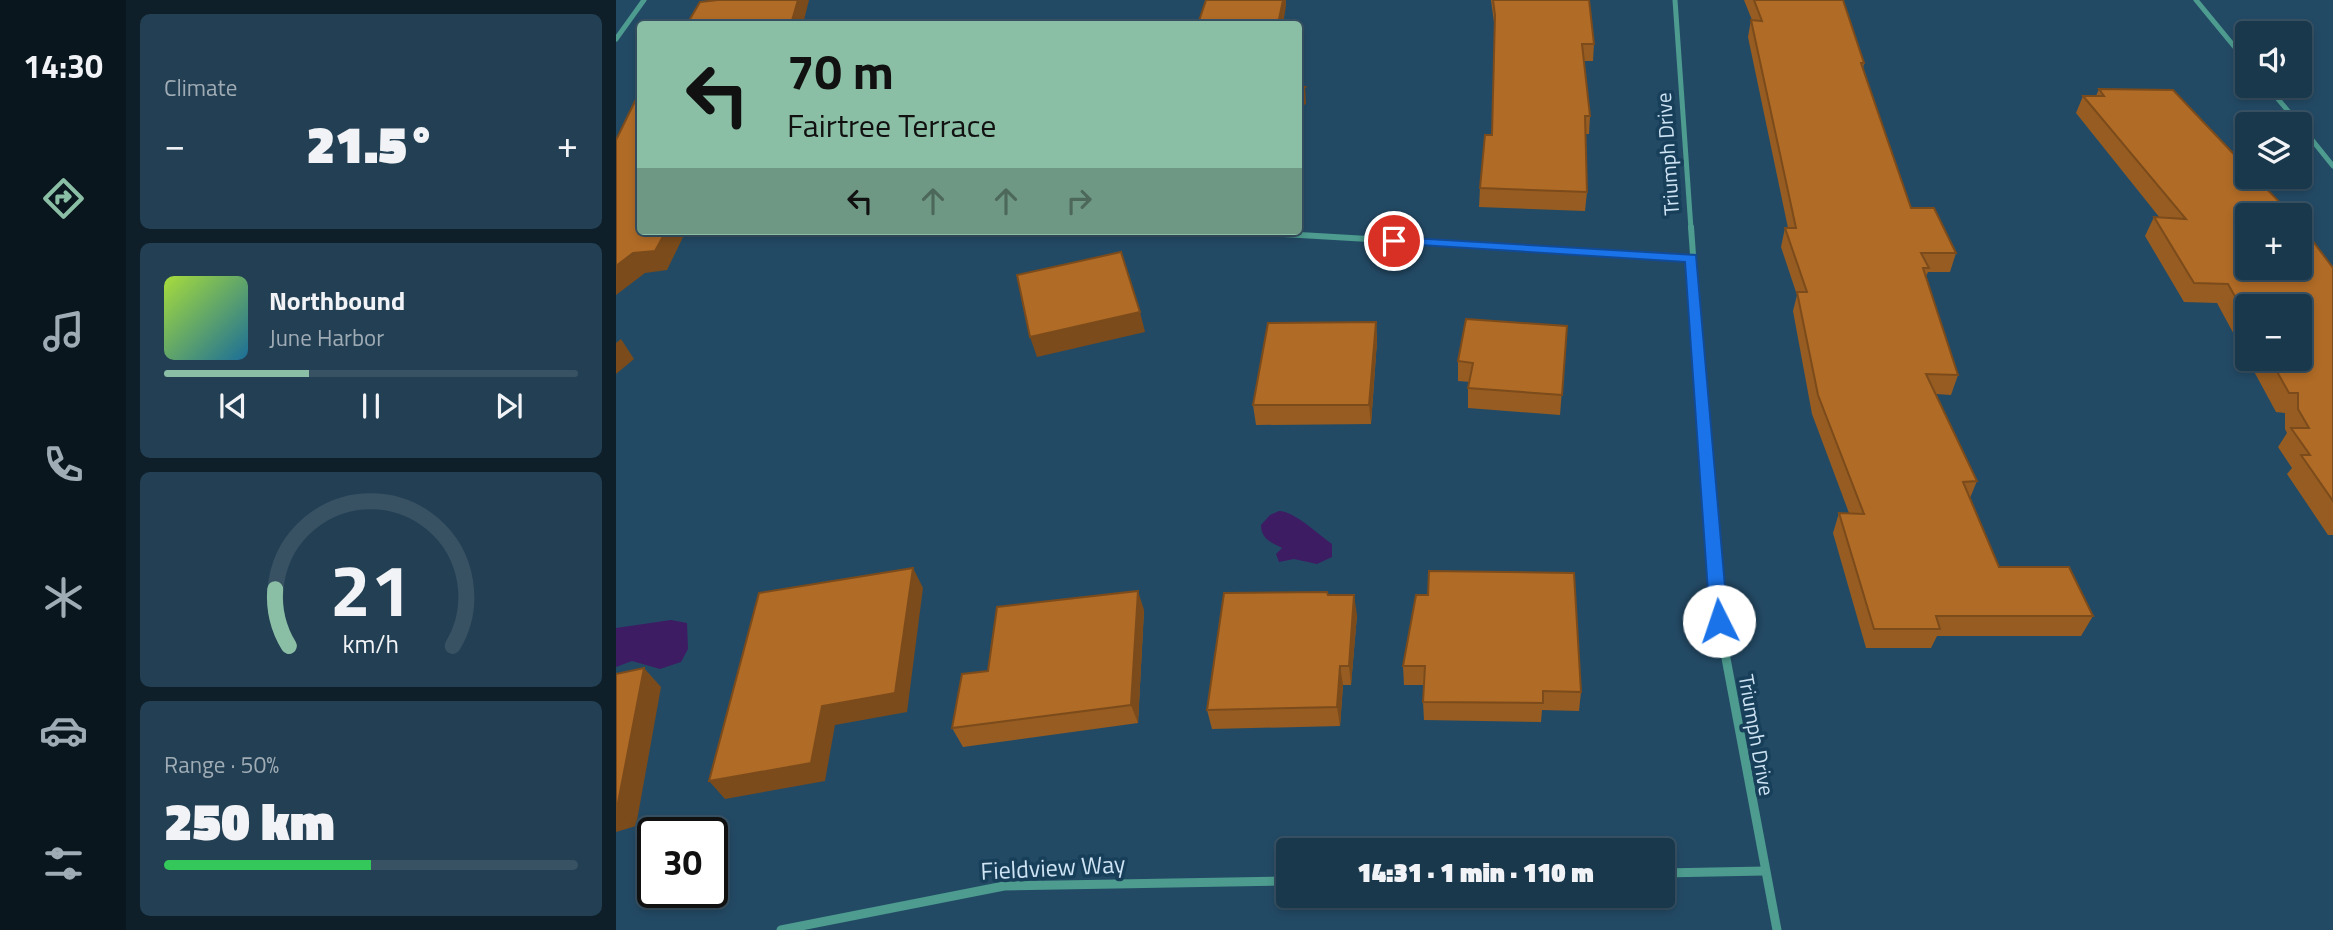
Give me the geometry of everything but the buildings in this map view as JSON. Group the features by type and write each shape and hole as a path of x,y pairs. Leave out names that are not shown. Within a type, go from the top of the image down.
{"street":[{"path":"616,39 644,0"},
{"name":"Triumph Drive","path":"1675,0 1719,621 1777,930"},
{"path":"2196,0 2235,47"},
{"path":"2277,98 2288,112"},
{"path":"2312,141 2333,166"},
{"path":"1299,235 1692,258"},
{"path":"1675,873 1765,871"},
{"name":"Fieldview Way","path":"781,930 1004,886 1276,881"}],"shaded area":[{"path":"1279,511 1299,519 1332,544 1332,557 1317,564 1294,559 1279,562 1276,554 1282,548 1265,537 1261,525 1270,515"},
{"path":"671,620 687,623 688,649 681,662 660,669 632,661 616,667 616,628"}],"route":[{"path":"1394,241 1692,258 1719,621"}]}
